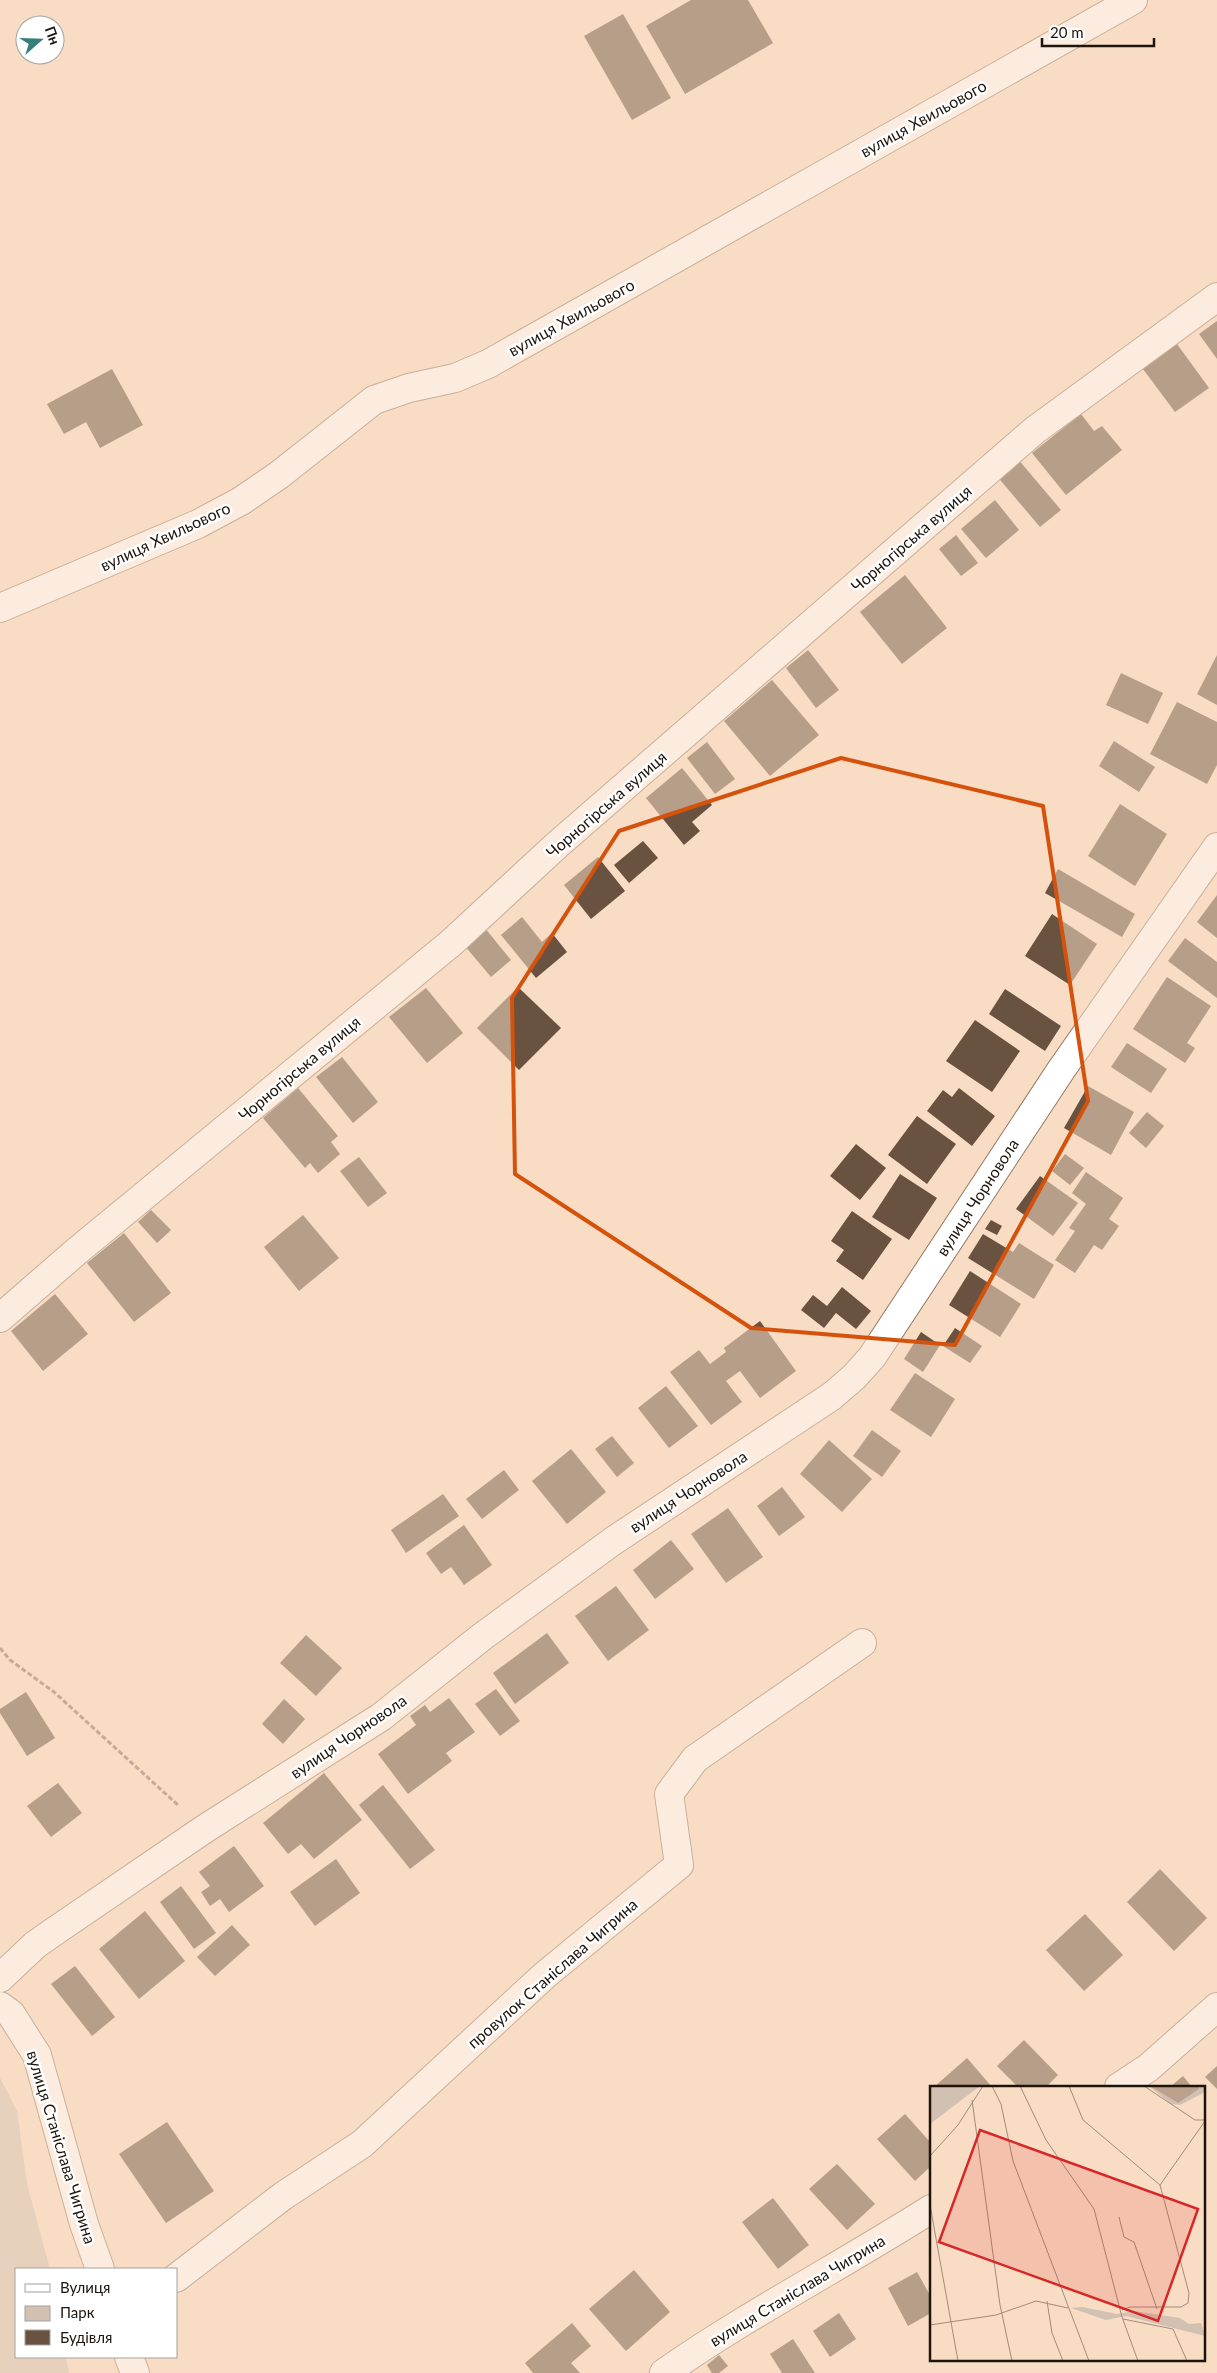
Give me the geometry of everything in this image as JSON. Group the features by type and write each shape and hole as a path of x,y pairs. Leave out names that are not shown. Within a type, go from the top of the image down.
{"street":[{"name":"вулиця Хвильового","path":"0,608 198,524 241,501 279,475 374,400 409,388 456,378 488,364 1133,0"},
{"name":"Чорногірська вулиця","path":"0,1318 78,1251 451,943 557,845 1035,430 1217,297"},
{"name":"вулиця Чорновола","path":"0,1978 35,1945 198,1834 381,1717 483,1636 612,1541 832,1396 854,1377 872,1356 1061,1070 1217,847"},
{"name":"провулок Станіслава Чигрина","path":"178,2276 283,2196 362,2144 546,1975 679,1865 669,1794 695,1759 862,1643"},
{"name":"вулиця Станіслава Чигрина","path":"0,2006 10,2014 37,2055 84,2224 100,2268"},
{"path":"1121,2086 1148,2068 1217,2007"},
{"name":"вулиця Станіслава Чигрина","path":"664,2373 717,2336 886,2238 930,2210"},
{"path":"129,2358 136,2373"}],"path":[{"path":"0,1648 10,1660 54,1692 174,1800 189,1816 198,1834"}],"highlighted area":[{"path":"841,758 1043,806 1088,1101 955,1345 751,1328 515,1174 512,998 619,831"}],"green space":[{"path":"0,2078 17,2111 27,2184 50,2268 15,2268 15,2358 66,2358 69,2373 0,2373"}],"building":[{"path":"691,0 748,0 773,43 685,94 646,26"},
{"path":"623,14 671,98 632,120 584,36"},
{"path":"1217,321 1217,359 1199,334"},
{"path":"1177,344 1209,388 1175,412 1143,369"},
{"path":"112,369 143,425 100,448 86,422 64,434 47,404"},
{"path":"1081,414 1094,431 1102,426 1122,450 1066,495 1032,453"},
{"path":"1017,458 1061,510 1040,527 996,475"},
{"path":"995,500 1019,530 986,558 961,529"},
{"path":"956,535 978,563 961,576 939,549"},
{"path":"905,575 947,628 902,664 860,612"},
{"path":"808,650 839,690 816,708 786,668"},
{"path":"1217,655 1217,705 1197,694"},
{"path":"1121,673 1163,693 1148,724 1106,705"},
{"path":"772,680 819,735 770,776 724,721"},
{"path":"1177,702 1217,722 1217,765 1207,784 1150,754"},
{"path":"1114,741 1155,767 1139,792 1099,766"},
{"path":"707,742 735,779 715,794 687,758"},
{"path":"682,768 712,805 692,822 700,831 684,845 646,798"},
{"path":"1120,804 1167,834 1135,886 1088,856"},
{"path":"643,841 658,858 629,883 614,865"},
{"path":"598,857 625,891 591,919 564,885"},
{"path":"1058,869 1135,914 1122,937 1045,893"},
{"path":"1217,895 1217,938 1197,922"},
{"path":"1052,914 1097,944 1070,985 1025,956"},
{"path":"522,917 542,942 552,933 567,952 536,978 501,935"},
{"path":"484,927 511,960 491,977 464,945"},
{"path":"1185,938 1217,962 1217,998 1168,961"},
{"path":"1167,977 1211,1006 1187,1043 1195,1048 1185,1063 1133,1029"},
{"path":"518,987 561,1028 519,1070 477,1028"},
{"path":"426,988 463,1033 427,1063 389,1017"},
{"path":"1005,989 1061,1026 1045,1051 989,1014"},
{"path":"975,1020 1020,1051 992,1092 946,1061"},
{"path":"1127,1043 1167,1069 1151,1093 1111,1067"},
{"path":"342,1057 378,1102 353,1123 316,1077"},
{"path":"1088,1086 1134,1112 1111,1155 1064,1128"},
{"path":"298,1088 338,1136 331,1142 340,1154 318,1173 310,1163 305,1168 263,1118"},
{"path":"959,1088 995,1116 972,1146 927,1111 943,1090 952,1097"},
{"path":"1147,1112 1164,1126 1146,1148 1129,1133"},
{"path":"917,1116 956,1144 927,1184 888,1155"},
{"path":"856,1144 886,1168 860,1200 830,1176"},
{"path":"1065,1154 1084,1168 1070,1185 1052,1171"},
{"path":"359,1157 387,1193 368,1207 340,1171"},
{"path":"1086,1172 1123,1198 1109,1219 1119,1226 1102,1250 1094,1245 1075,1273 1055,1260 1075,1231 1069,1228 1086,1204 1072,1193"},
{"path":"900,1174 937,1198 909,1240 872,1217"},
{"path":"1040,1176 1078,1203 1053,1236 1016,1209"},
{"path":"151,1210 171,1230 157,1243 138,1222"},
{"path":"852,1211 892,1239 863,1280 836,1261 844,1250 831,1241"},
{"path":"303,1215 339,1258 299,1291 264,1247"},
{"path":"991,1220 1002,1226 997,1235 985,1229"},
{"path":"124,1233 171,1293 134,1322 87,1263"},
{"path":"983,1234 1013,1252 1019,1243 1054,1265 1034,1299 968,1258"},
{"path":"970,1271 1021,1304 1000,1337 949,1305"},
{"path":"842,1287 871,1311 856,1329 836,1313 824,1328 801,1310 813,1295 827,1306"},
{"path":"55,1294 88,1334 43,1371 11,1331"},
{"path":"760,1321 796,1371 760,1398 740,1371 726,1381 742,1402 711,1425 670,1372 699,1350 710,1364 726,1352 724,1348"},
{"path":"955,1328 982,1346 970,1363 943,1346"},
{"path":"921,1332 940,1345 923,1372 904,1359"},
{"path":"915,1373 955,1399 931,1437 890,1410"},
{"path":"666,1386 698,1426 669,1448 638,1408"},
{"path":"872,1430 901,1451 882,1477 853,1456"},
{"path":"612,1436 634,1463 617,1477 595,1449"},
{"path":"829,1440 872,1479 842,1512 800,1474"},
{"path":"571,1449 606,1492 567,1524 532,1481"},
{"path":"504,1470 519,1490 482,1519 466,1499"},
{"path":"782,1487 805,1517 779,1536 757,1506"},
{"path":"443,1494 459,1516 406,1553 391,1530"},
{"path":"728,1508 763,1557 726,1583 691,1534"},
{"path":"464,1525 492,1565 464,1585 451,1567 441,1574 426,1553"},
{"path":"671,1540 694,1569 655,1599 633,1570"},
{"path":"616,1586 649,1630 608,1661 575,1616"},
{"path":"547,1633 569,1663 515,1704 493,1673"},
{"path":"306,1635 342,1668 316,1696 280,1663"},
{"path":"496,1689 520,1721 500,1736 475,1704"},
{"path":"26,1692 55,1738 27,1756 0,1713 0,1709"},
{"path":"449,1698 475,1732 446,1753 452,1761 408,1794 378,1754 416,1725 410,1716 425,1705 430,1712"},
{"path":"284,1699 305,1719 283,1744 262,1724"},
{"path":"324,1773 362,1820 314,1859 301,1844 288,1854 263,1823"},
{"path":"58,1783 82,1813 51,1837 27,1806"},
{"path":"383,1785 435,1850 410,1869 359,1805"},
{"path":"234,1846 264,1886 229,1912 220,1899 210,1906 201,1892 210,1886 199,1872"},
{"path":"336,1859 360,1893 315,1926 290,1892"},
{"path":"1160,1869 1207,1918 1174,1951 1127,1902"},
{"path":"181,1886 216,1933 194,1949 160,1902"},
{"path":"145,1911 185,1961 139,1999 99,1949"},
{"path":"1085,1914 1123,1955 1084,1991 1046,1950"},
{"path":"232,1925 250,1945 215,1976 197,1957"},
{"path":"75,1966 115,2017 92,2036 51,1984"},
{"path":"1024,2040 1058,2075 1047,2086 1017,2086 997,2066"},
{"path":"967,2058 991,2086 935,2086"},
{"path":"1217,2066 1217,2089 1205,2077"},
{"path":"1183,2076 1191,2086 1171,2086"},
{"path":"905,2114 930,2142 930,2167 915,2181 877,2139"},
{"path":"167,2122 214,2191 166,2223 119,2154"},
{"path":"837,2164 875,2204 847,2230 809,2189"},
{"path":"773,2198 809,2245 778,2269 742,2222"},
{"path":"634,2270 670,2312 626,2351 589,2309"},
{"path":"917,2272 930,2295 930,2314 908,2326 888,2288"},
{"path":"839,2313 856,2339 830,2357 813,2331"},
{"path":"572,2323 591,2346 571,2363 580,2373 533,2373 525,2363"},
{"path":"793,2339 815,2373 782,2373 770,2354"},
{"path":"719,2355 728,2366 719,2373 712,2373 707,2365"}]}
